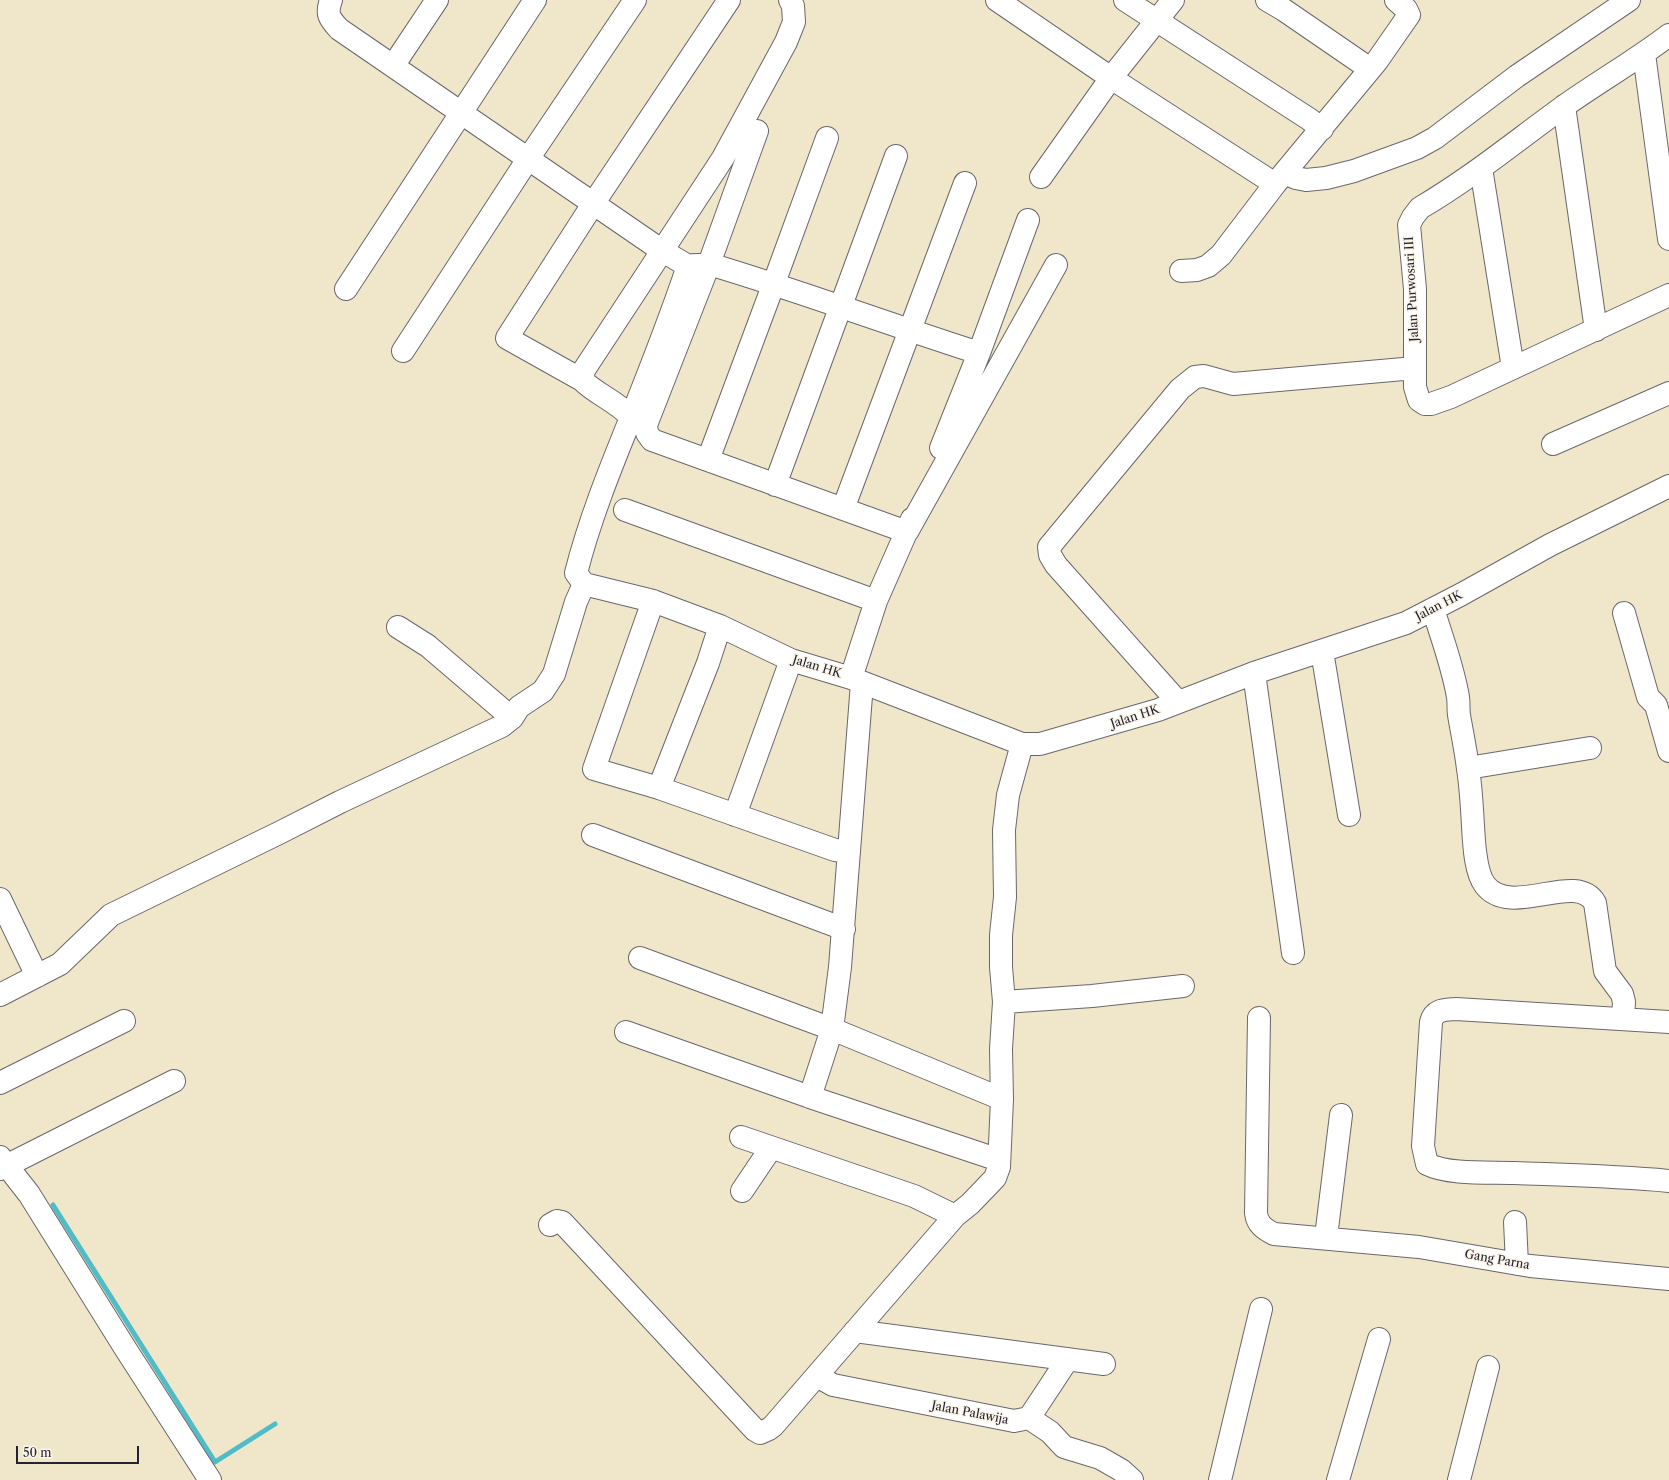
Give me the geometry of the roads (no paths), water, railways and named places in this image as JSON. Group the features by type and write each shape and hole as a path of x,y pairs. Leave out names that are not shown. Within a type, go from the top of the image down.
{"street":[{"path":"331,0 327,10 330,19 339,28 528,159 688,266"},
{"path":"393,66 437,0"},
{"path":"346,289 535,0"},
{"path":"403,350 528,159 635,0"},
{"path":"631,417 621,406 592,390 582,380 507,338 729,0"},
{"path":"582,380 584,370 723,158 786,42 794,22 793,6 790,0"},
{"path":"997,0 1111,78 1280,179 1296,178 1306,180 1326,178 1354,171 1417,148 1435,138 1517,76 1629,0"},
{"path":"1126,0 1322,128"},
{"path":"1041,177 1111,78 1173,0"},
{"path":"1267,0 1370,69"},
{"path":"1181,271 1197,270 1208,266 1221,255 1280,179 1370,69 1409,15 1406,9 1396,0"},
{"name":"Jalan Purwosari III","path":"1669,35 1644,54 1564,106 1481,168 1420,208 1413,217 1410,225 1415,289 1415,387 1420,400 1425,404 1431,404 1451,398 1669,295"},
{"path":"1644,54 1669,239"},
{"path":"1564,106 1596,330"},
{"path":"757,131 709,264 646,425 647,433 652,440 907,532"},
{"path":"708,460 827,138"},
{"path":"775,485 896,156"},
{"path":"1481,168 1513,368"},
{"path":"844,509 965,183"},
{"path":"810,1097 832,1029 844,928 849,852 856,681 876,601 907,532 979,352 1028,220"},
{"path":"688,266 694,264 709,264 840,306 909,331 979,352"},
{"path":"907,532 1056,265"},
{"path":"0,995 60,964 111,915 340,802 502,726 512,718 519,707 543,690 554,674 576,602 584,584 576,573 584,543 605,482 669,322 688,266"},
{"path":"1178,702 1056,565 1050,555 1049,547 1180,389 1195,376 1204,376 1233,384 1415,368"},
{"path":"1553,444 1669,393"},
{"name":"Jalan HK","path":"584,584 653,602 720,626 791,660 856,681 1022,744 1040,744 1101,728 1158,710 1254,673 1406,623 1550,545 1669,486"},
{"path":"625,510 876,601"},
{"path":"653,602 594,769 659,788 835,850 849,852"},
{"path":"1433,609 1458,697 1459,713 1468,768 1475,846 1479,873 1485,886 1496,894 1506,897 1520,898 1552,892 1575,892 1588,895 1592,898 1595,903 1605,971 1622,994 1624,1002 1623,1018"},
{"path":"1624,614 1648,696 1662,704 1669,752"},
{"path":"659,788 708,663 720,626"},
{"path":"398,627 428,646 512,718"},
{"path":"1322,651 1349,815"},
{"path":"735,815 791,660"},
{"path":"1254,673 1293,953"},
{"path":"550,1224 557,1221 562,1222 756,1430 760,1433 772,1426 955,1216 970,1204 995,1178 999,1160 1002,1099 1001,1049 1004,1002 1001,959 1005,897 1004,830 1008,795 1022,744"},
{"path":"1468,768 1590,748"},
{"path":"593,835 844,928"},
{"path":"1,904 37,976"},
{"path":"640,958 832,1029 1002,1099"},
{"path":"1004,1002 1092,996 1184,986"},
{"path":"1669,1022 1456,1009 1439,1011 1432,1016 1431,1022 1423,1146 1427,1164 1437,1169 1669,1180"},
{"name":"Gang Parna","path":"1259,1018 1256,1212 1257,1220 1264,1228 1274,1234 1326,1237 1419,1247 1517,1264 1669,1280"},
{"path":"0,1083 124,1021"},
{"path":"626,1032 810,1097 999,1160"},
{"path":"174,1081 2,1164 30,1194 125,1348 210,1480"},
{"path":"1326,1237 1341,1115"},
{"path":"741,1137 914,1196 955,1216"},
{"path":"742,1191 771,1148"},
{"path":"1515,1222 1517,1264"},
{"path":"1220,1480 1261,1308"},
{"path":"855,1331 1104,1364"},
{"path":"1338,1480 1380,1339"},
{"path":"1068,1359 1029,1418 1050,1432 1064,1447 1100,1458 1121,1470 1132,1480"},
{"path":"1459,1480 1488,1367"},
{"name":"Jalan Palawija","path":"817,1376 833,1385 981,1415 1014,1421 1029,1418"}],"waterway":[{"path":"53,1205 215,1462 275,1424"}]}
